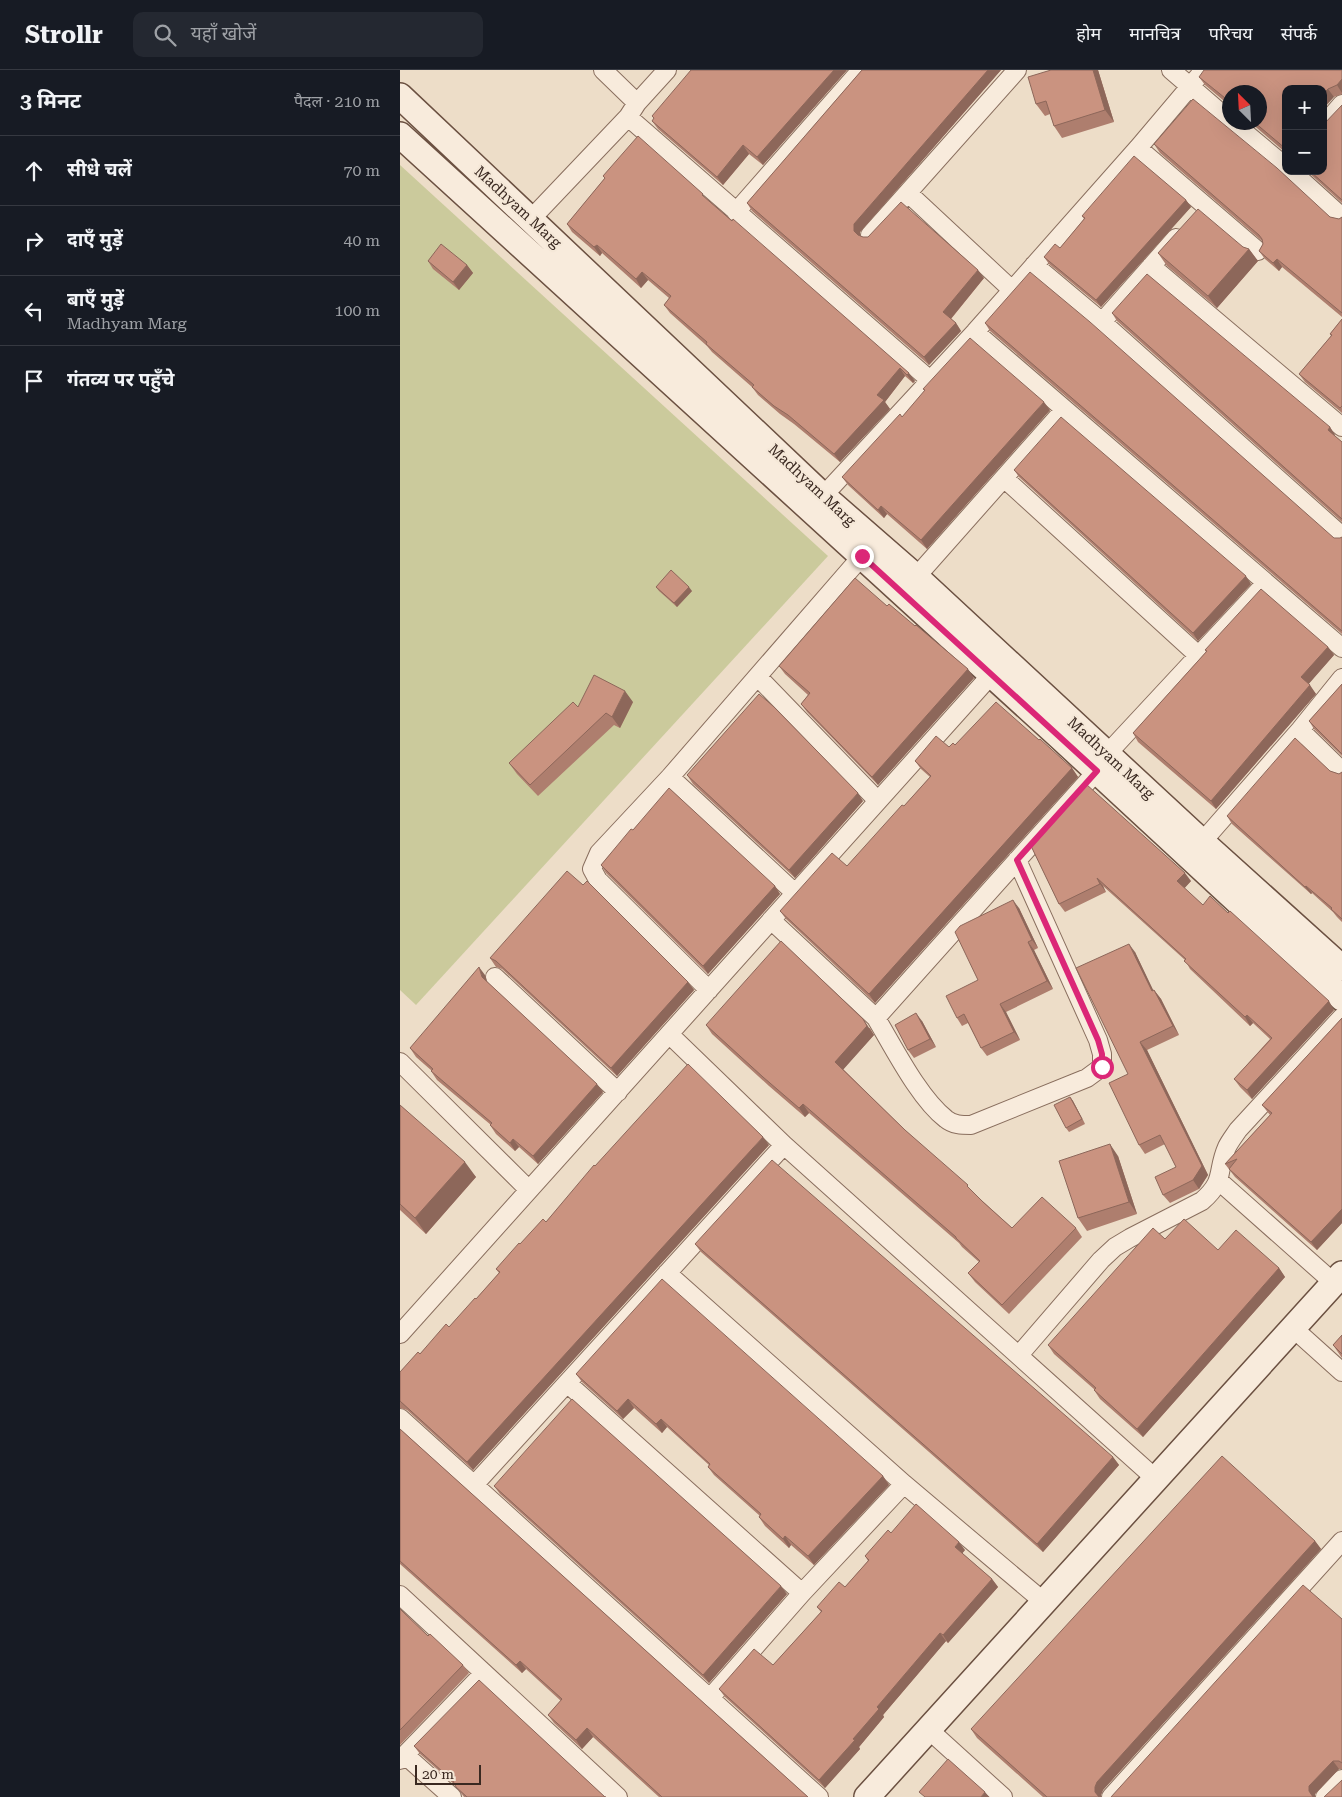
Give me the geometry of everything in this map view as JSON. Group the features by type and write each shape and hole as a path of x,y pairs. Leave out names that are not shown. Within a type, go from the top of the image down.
{"street":[{"path":"603,70 632,110 736,212 930,380"},
{"path":"531,220 667,70"},
{"path":"736,212 861,70"},
{"path":"870,235 1018,70"},
{"path":"1171,70 1222,114"},
{"path":"823,496 975,332 1138,148 1204,70"},
{"name":"Madhyam Marg","path":"400,96 823,496 916,577 1342,998"},
{"path":"1327,121 1342,104"},
{"path":"1242,130 1282,164"},
{"name":"Madhyam Marg","path":"400,134 991,675 1202,842 1342,968"},
{"path":"1138,148 1258,251"},
{"path":"1295,175 1342,217"},
{"path":"908,193 1012,290"},
{"path":"1102,322 1206,206"},
{"path":"1034,265 1102,322 1342,536"},
{"path":"1151,266 1342,427"},
{"path":"975,332 1342,648"},
{"path":"916,577 1064,410"},
{"path":"1004,478 1199,656"},
{"path":"709,990 598,880 592,869 598,853 670,777 862,556"},
{"path":"876,1018 1102,762 1266,583"},
{"path":"400,1334 991,675"},
{"path":"758,676 878,801"},
{"path":"1202,842 1300,730 1342,678"},
{"path":"1300,730 1342,772"},
{"path":"670,777 795,894"},
{"path":"771,920 876,1018 908,1072 931,1104 946,1120 959,1125 971,1125 1087,1078 1102,1067 1102,1054 1098,1040 1017,860"},
{"path":"495,977 618,1092"},
{"path":"1018,1355 1101,1260 1115,1247 1202,1201 1212,1192 1219,1181 1227,1148 1238,1130 1342,1017"},
{"path":"669,1034 784,1145 1156,1479"},
{"path":"400,1062 529,1190"},
{"path":"474,1485 784,1145"},
{"path":"867,1797 1338,1278 1219,1181"},
{"path":"668,1273 904,1484 1044,1602"},
{"path":"1293,1328 1342,1372"},
{"path":"567,1383 802,1593"},
{"path":"400,1418 819,1797"},
{"path":"710,1698 802,1593 904,1484"},
{"path":"1111,1797 1342,1541"},
{"path":"400,1595 618,1797"},
{"path":"452,1797 402,1757 484,1673"},
{"path":"928,1729 1003,1797"},
{"path":"1325,1797 1342,1779"}],"green space":[{"path":"400,165 828,556 416,1005 400,990"}],"building":[{"path":"691,70 834,70 757,157 743,145 717,177 652,121 654,118 652,116"},
{"path":"862,70 988,70 854,224 854,231 858,235 868,237 901,202 978,270 943,312 956,323 924,357 747,203"},
{"path":"1051,70 1093,70 1105,110 1054,126 1046,101 1036,104 1028,77"},
{"path":"1204,70 1342,70 1342,79 1337,85 1327,90 1327,85 1282,85 1282,146 1263,130 1267,130 1267,85 1222,85 1222,96 1199,77"},
{"path":"1193,99 1222,123 1222,130 1231,130 1277,168 1282,175 1285,175 1330,217 1339,219 1342,217 1342,313 1277,259 1273,263 1259,251 1263,244 1259,235 1154,144"},
{"path":"1342,105 1342,200 1314,175 1327,175 1327,121"},
{"path":"638,136 702,195 732,221 733,219 909,373 907,375 900,368 877,395 884,400 834,454 752,387 754,385 664,305 671,296 642,272 636,279 597,245 594,247 567,224 605,178 603,176"},
{"path":"1134,156 1186,200 1096,300 1044,257 1055,244 1060,248 1085,218 1082,216"},
{"path":"1198,209 1243,247 1249,249 1208,296 1158,253"},
{"path":"441,244 467,265 453,282 428,261"},
{"path":"1030,272 1090,322 1334,538 1342,537 1342,631 985,323"},
{"path":"1147,274 1330,427 1328,430 1342,442 1342,519 1112,313"},
{"path":"1342,319 1342,406 1340,408 1299,374 1332,335 1330,334"},
{"path":"970,338 1044,402 921,540 881,506 878,510 842,477 900,414 902,417 925,390 923,389"},
{"path":"1061,417 1246,576 1193,633 1014,470"},
{"path":"671,570 689,587 674,603 656,587"},
{"path":"855,578 887,606 889,604 916,625 968,669 872,777 801,704 810,693 779,666"},
{"path":"1261,589 1328,647 1301,677 1310,685 1211,801 1133,733"},
{"path":"594,675 625,691 612,717 606,713 530,785 509,763 573,702 578,707"},
{"path":"1342,684 1342,754 1309,721"},
{"path":"759,694 858,793 789,870 687,775"},
{"path":"996,702 1072,768 869,994 780,911 832,853 847,866 931,776 915,761 936,736 949,747 953,743 955,745"},
{"path":"1295,738 1330,771 1339,774 1342,772 1342,919 1332,908 1305,887 1227,816"},
{"path":"1086,784 1185,873 1177,881 1203,905 1210,896 1228,913 1230,911 1329,1001 1247,1090 1234,1079 1272,1038 1247,1015 1245,1017 1184,961 1186,959 1097,878 1100,884 1059,904 1031,846"},
{"path":"669,788 775,886 703,966 601,865"},
{"path":"567,871 583,885 587,881 688,982 611,1068 496,961 490,958"},
{"path":"1013,900 1032,940 1028,942 1047,981 1000,1004 1014,1032 981,1048 964,1014 957,1018 946,996 978,980 955,932 960,926"},
{"path":"781,941 863,1019 867,1026 835,1062 905,1130 968,1185 983,1202 1012,1228 1042,1197 1076,1228 1002,1305 968,1273 980,1261 956,1237 803,1104 799,1108 706,1025"},
{"path":"1129,944 1152,991 1154,990 1173,1026 1140,1042 1202,1166 1193,1180 1163,1195 1155,1177 1176,1167 1160,1135 1139,1145 1109,1083 1128,1074 1076,968"},
{"path":"479,967 482,977 597,1084 533,1156 513,1139 510,1143 490,1125 492,1123 431,1071 433,1069 410,1048"},
{"path":"916,1013 930,1039 908,1050 895,1025"},
{"path":"1342,1018 1342,1209 1311,1242 1229,1169 1237,1159 1225,1164 1272,1113 1262,1105"},
{"path":"688,1064 763,1137 467,1462 400,1401 400,1372 418,1352 420,1354 446,1324 449,1327 476,1299 500,1272 496,1269 519,1243 543,1219 546,1222 594,1165"},
{"path":"1070,1097 1082,1119 1066,1128 1054,1105"},
{"path":"400,1105 465,1162 415,1218 400,1204"},
{"path":"1110,1144 1129,1202 1078,1218 1059,1161"},
{"path":"772,1160 1113,1457 1037,1544 695,1244"},
{"path":"1184,1219 1218,1250 1236,1230 1279,1268 1137,1429 1094,1390 1096,1388 1048,1345 1153,1228 1165,1239"},
{"path":"662,1279 883,1476 808,1556 785,1536 783,1539 759,1517 761,1514 708,1467 710,1464 661,1419 656,1424 628,1399 617,1411 576,1374"},
{"path":"1342,1335 1342,1354 1333,1345"},
{"path":"572,1399 781,1586 703,1675 494,1486"},
{"path":"400,1429 808,1797 662,1797 587,1728 576,1740 548,1715 562,1699 520,1661 516,1665 400,1561"},
{"path":"1222,1456 1315,1541 1097,1782 1095,1792 1099,1797 1047,1797 971,1729"},
{"path":"916,1504 959,1542 955,1547 992,1579 943,1635 940,1633 877,1707 879,1709 853,1739 855,1740 819,1780 719,1689 754,1649 773,1665 822,1611 817,1607 839,1582 845,1587 869,1560 865,1556 888,1530 891,1533"},
{"path":"1303,1585 1342,1619 1342,1763 1333,1761 1309,1786 1309,1791 1313,1797 1111,1797"},
{"path":"400,1609 428,1636 430,1634 463,1665 400,1730"},
{"path":"479,1680 605,1797 467,1797 456,1787 453,1781 414,1746"},
{"path":"948,1759 985,1792 981,1797 925,1797 919,1792"},
{"path":"1342,1780 1342,1797 1324,1797"}],"route":[{"path":"862,556 1097,771 1017,860 1098,1040 1102,1054 1102,1067"}]}
